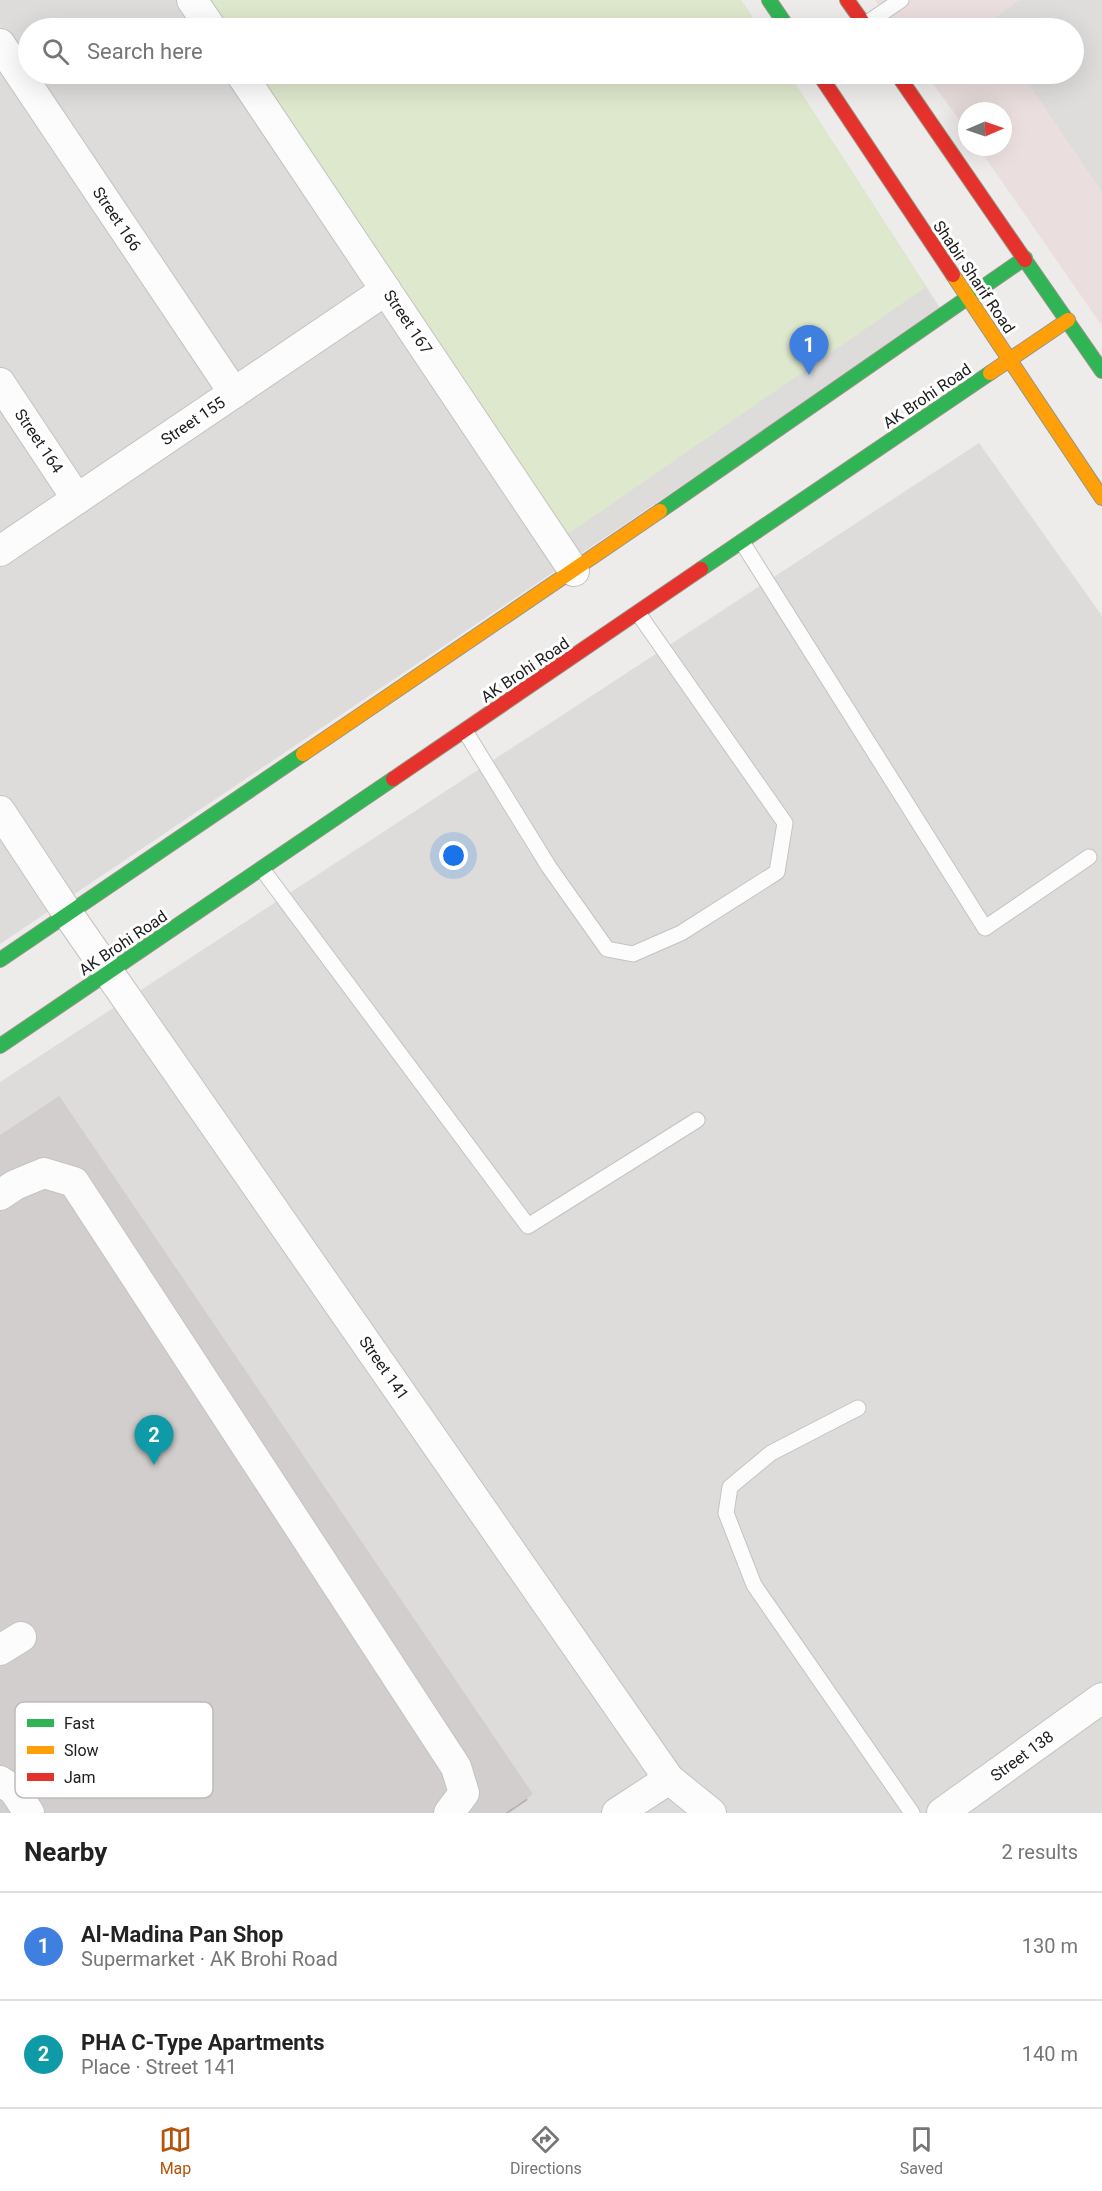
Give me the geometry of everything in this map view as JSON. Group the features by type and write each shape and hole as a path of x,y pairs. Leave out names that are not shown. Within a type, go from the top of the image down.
{"street":[{"path":"192,0 204,18"},
{"path":"769,0 782,18"},
{"path":"847,0 859,18"},
{"name":"Street 166","path":"0,44 18,71"},
{"name":"Street 166","path":"27,84 234,393"},
{"name":"Street 167","path":"248,84 574,571"},
{"name":"Shabir Sharif Road","path":"826,84 1102,498"},
{"path":"904,84 1102,371"},
{"path":"0,960 574,571 1025,258"},
{"name":"Street 155","path":"0,551 386,290"},
{"name":"AK Brohi Road","path":"0,1046 1068,320"},
{"name":"Street 164","path":"0,383 78,499"},
{"name":"Street 141","path":"0,811 669,1779 711,1813"},
{"path":"0,1195 15,1185 44,1173 74,1182 456,1767 464,1793 449,1813"},
{"name":"Street 138","path":"942,1813 1102,1698"},
{"path":"617,1813 669,1779"},
{"path":"0,1781 15,1792"},
{"path":"19,1798 29,1813"}],"lane":[{"path":"877,18 900,0"},
{"path":"742,542 985,928 1089,858"},
{"path":"465,731 549,867 608,949 633,954 671,937 777,872 785,823 638,613"},
{"path":"262,869 528,1226 698,1120"},
{"path":"858,1408 771,1453 730,1487 726,1513 754,1585 912,1813"}],"shaded area":[{"path":"0,0 741,0 753,18 18,18 18,84 795,84 942,311 0,944"},
{"path":"875,0 1102,0 1102,326 984,156 1012,156 1012,102 958,102 958,118 933,84 1084,84 1084,18 888,18"},
{"path":"1019,0 1102,0 1102,192 1029,84 1084,84 1084,18 995,18"},
{"path":"979,443 1102,616 1102,1813 0,1813 0,1082"}],"green space":[{"path":"192,0 741,0 753,18 204,18"},
{"path":"248,84 795,84 926,287 555,543"}],"building":[{"path":"59,1097 532,1794 504,1813 0,1813 0,1136"}],"traffic: fast":[{"path":"769,0 781,18"},
{"path":"660,511 1025,258"},
{"path":"1025,260 1102,371"},
{"path":"701,569 990,373"},
{"path":"0,960 303,754"},
{"path":"0,1046 393,779"}],"traffic: slow":[{"path":"953,275 1102,498"},
{"path":"990,373 1068,320"},
{"path":"303,754 660,511"}],"traffic: jam":[{"path":"847,0 860,18"},
{"path":"826,84 953,275"},
{"path":"904,84 1025,260"},
{"path":"393,779 701,569"}],"place":[{"name":"Al-Madina Pan Shop","path":"809,375"},
{"name":"PHA C-Type Apartments","path":"154,1465"}]}
